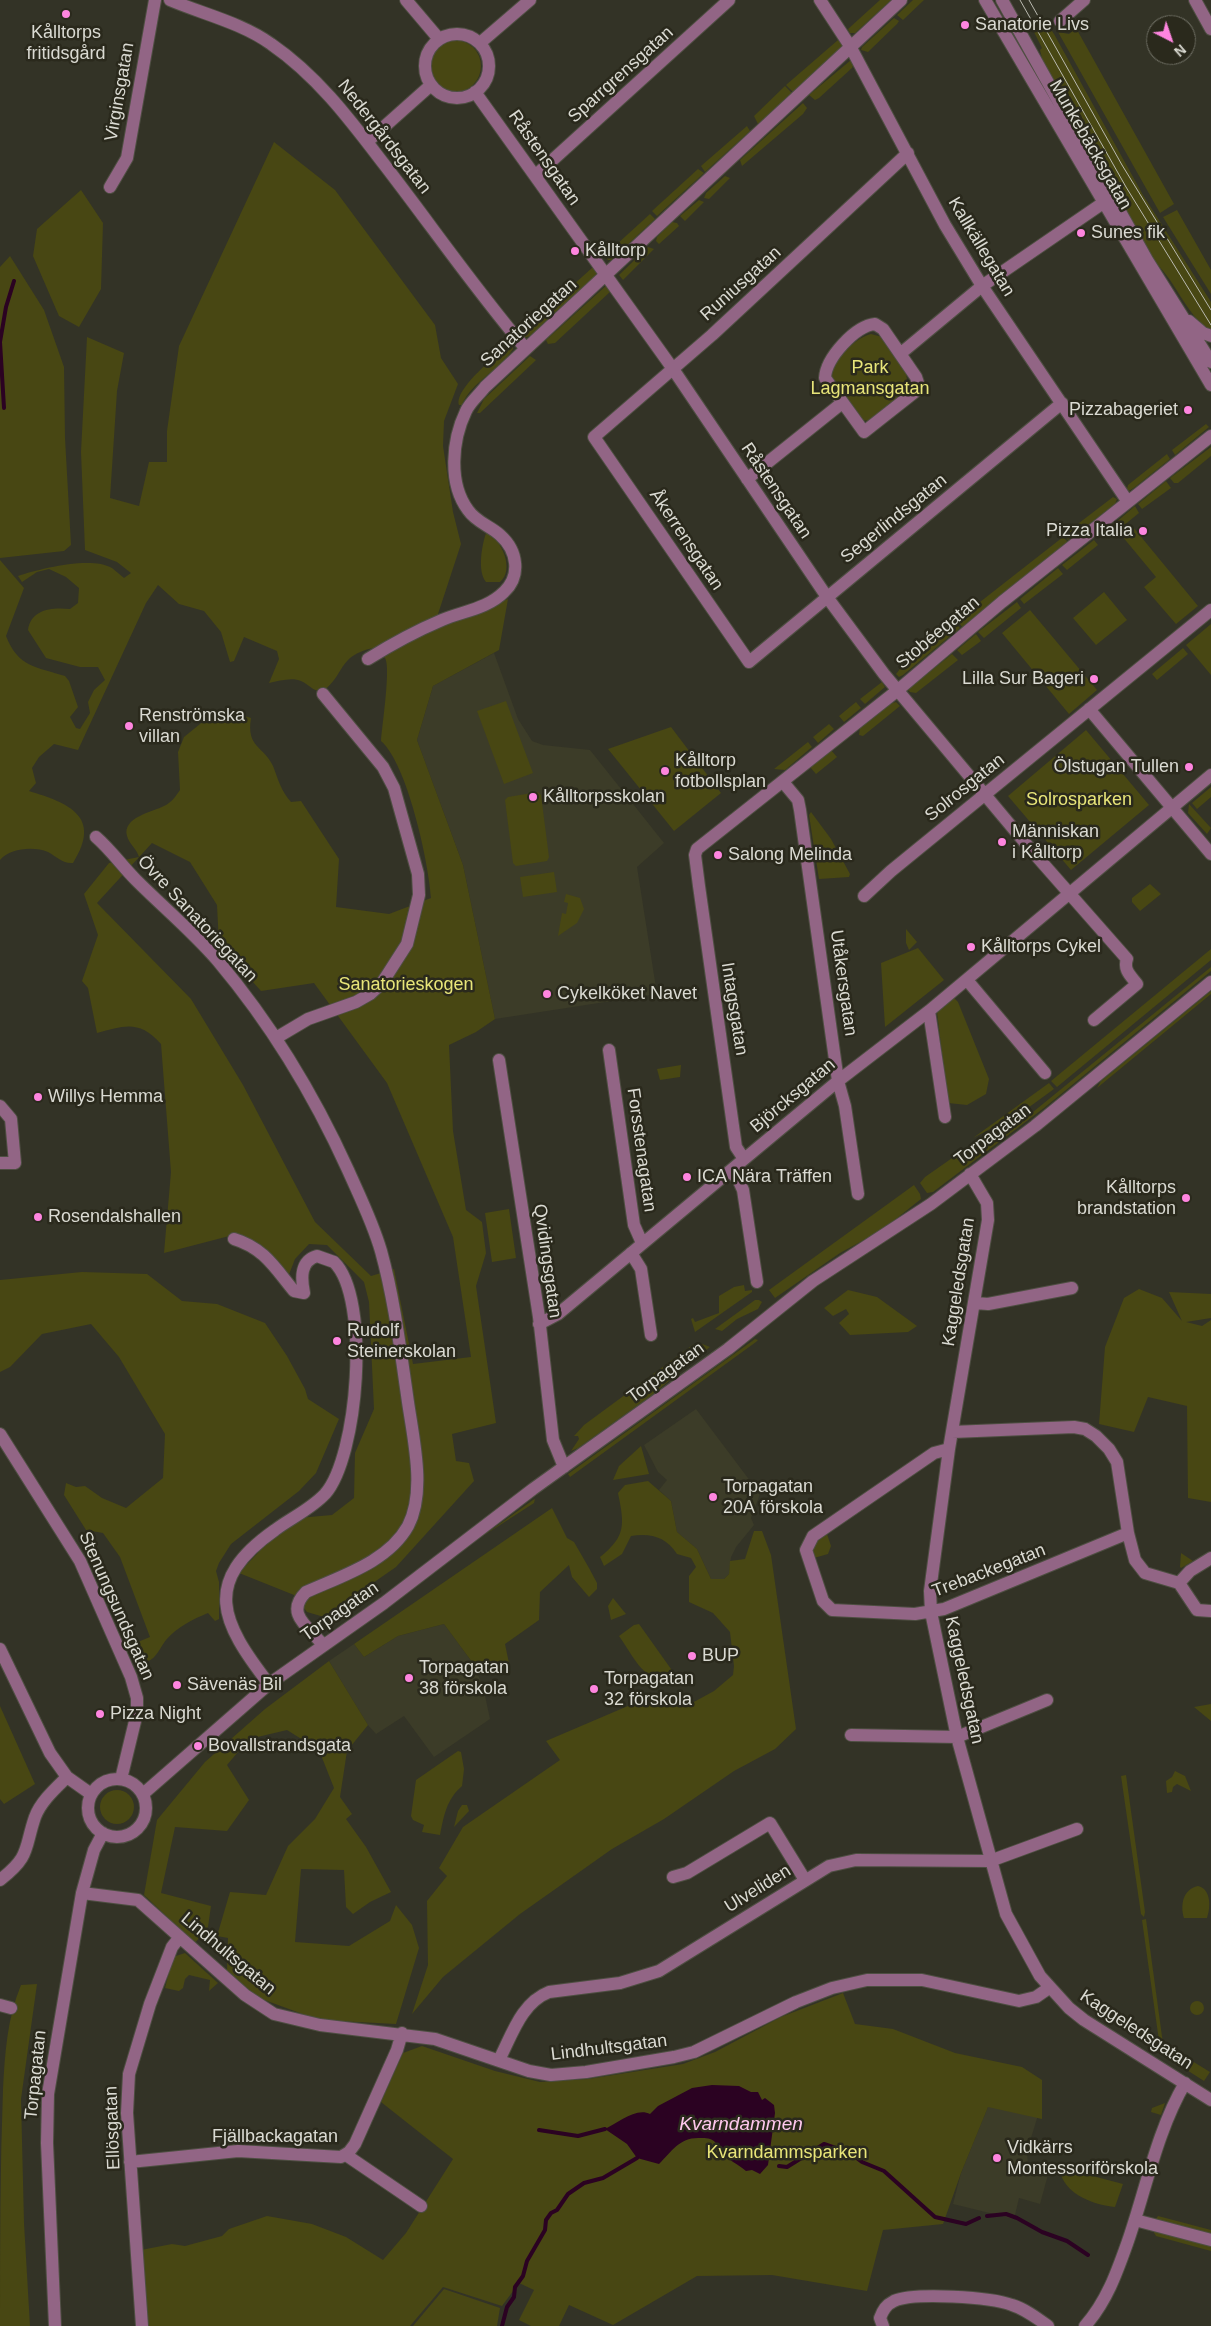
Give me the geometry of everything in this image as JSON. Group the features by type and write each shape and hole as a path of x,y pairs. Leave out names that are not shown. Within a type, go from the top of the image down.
{"street":[{"name":"Virginsgatan","path":"110,187 126,158 155,0"},
{"name":"Nedergårdsgatan","path":"170,0 251,32 271,43 322,87 367,142 472,282 526,349"},
{"path":"406,0 439,39"},
{"path":"480,43 530,0"},
{"name":"Sparrgrensgatan","path":"536,175 729,0"},
{"name":"Kallkällegatan","path":"820,0 850,46 908,152 945,225 982,286 1128,502"},
{"name":"Sanatoriegatan","path":"368,659 400,639 449,617 482,607 500,596 511,584 515,575 515,560 511,549 501,536 473,516 458,493 455,475 455,446 467,409 485,387 606,277 901,0"},
{"name":"Munkebäcksgatan","path":"985,0 1211,385"},
{"name":"Munkebäcksgatan","path":"1002,0 1142,252 1211,362"},
{"path":"1060,21 1084,0"},
{"path":"1195,0 1211,30"},
{"path":"450,34 463,34 480,43 485,50 489,65 486,81 475,92 460,98 452,98 444,95 431,85 427,78 425,60 428,52 439,39 450,34"},
{"path":"367,142 431,85"},
{"name":"Råstensgatan","path":"475,92 536,175 672,369 827,597 898,690 1069,893"},
{"name":"Runiusgatan","path":"594,437 672,369 908,152"},
{"path":"900,354 982,286 1103,203"},
{"path":"1177,309 1194,326 1211,336"},
{"path":"876,324 883,330 900,354 916,378 919,386 916,392 864,432 842,403 825,378 826,369 845,344 865,325 876,324"},
{"path":"747,479 842,403"},
{"name":"Segerlindsgatan","path":"749,662 1062,403"},
{"name":"Stobéegatan","path":"696,861 695,853 702,844 898,690 1002,602 1211,436"},
{"name":"Åkerrensgatan","path":"594,437 749,662"},
{"name":"Solrosgatan","path":"864,896 985,794 1211,610"},
{"path":"276,1038 308,1019 356,1002 370,994 382,983 407,944 419,895 418,874 394,788 383,767 323,694"},
{"path":"1089,709 1211,854"},
{"name":"Björcksgatan","path":"539,1324 558,1314 838,1081 967,980 1211,775"},
{"name":"Utåkersgatan","path":"783,782 798,800 800,810 838,1081 845,1106 858,1194"},
{"name":"Övre Sanatoriegatan","path":"96,837 109,848 137,881 217,960 243,991 276,1038 331,1132 364,1204 380,1250 398,1333 418,1482 415,1509 397,1543 367,1564 306,1592 298,1600 296,1608 300,1617 323,1645"},
{"name":"Intagsgatan","path":"696,861 736,1146 744,1159"},
{"path":"1069,893 1127,959 1125,965 1127,971 1137,984 1094,1020"},
{"path":"967,980 1045,1073"},
{"name":"Torpagatan","path":"143,1794 269,1684 384,1603 564,1467 728,1349 813,1281 899,1227 1035,1126 1211,982"},
{"path":"929,1011 945,1116"},
{"name":"Forsstenagatan","path":"596,1062 610,1055 634,1225 642,1243"},
{"name":"Qvidingsgatan","path":"499,1060 539,1324 553,1440 564,1467"},
{"path":"0,1106 12,1119 15,1163 0,1163"},
{"path":"730,1171 738,1179 743,1190 757,1282"},
{"name":"Kaggeledsgatan","path":"970,1174 987,1202 988,1220 949,1449 930,1590 931,1612 957,1737 999,1894 1014,1930 1032,1964 1049,1988 1068,2008 1211,2100"},
{"path":"234,1239 250,1244 258,1249 294,1291 299,1293 304,1293 302,1271 307,1261 317,1256 334,1262 346,1284 357,1337 349,1435 332,1482 325,1494 309,1507 260,1540 244,1555 231,1573 228,1585 227,1609 233,1633 269,1684"},
{"path":"631,1253 641,1269 651,1335"},
{"path":"975,1304 1072,1288"},
{"path":"952,1432 1074,1427 1085,1429 1109,1449 1118,1462 1128,1533 1135,1560 1145,1573 1179,1583 1197,1610 1211,1611"},
{"name":"Stenungsundsgatan","path":"0,1434 80,1561 131,1677 137,1698 137,1713 121,1779"},
{"name":"Trebackegatan","path":"949,1449 934,1453 813,1536 806,1550 823,1601 832,1610 916,1614 931,1612 964,1602 1128,1533"},
{"path":"1179,1583 1190,1571 1211,1558"},
{"path":"0,1648 38,1730 67,1777 91,1794"},
{"path":"851,1735 957,1737 1047,1700"},
{"path":"0,1880 21,1861 29,1845 35,1816 50,1795 67,1777"},
{"path":"121,1779 133,1783 143,1794 146,1813 136,1829 119,1837 103,1833 95,1827 89,1817 88,1806 91,1794 104,1782 121,1779"},
{"path":"673,1877 687,1873 770,1823 805,1880"},
{"name":"Ulveliden","path":"499,2060 526,2008 539,1996 549,1992 620,1983 659,1971 829,1866 856,1860 990,1862 1077,1830"},
{"name":"Torpagatan","path":"55,2326 47,2143 48,2094 82,1893 94,1850 103,1833"},
{"name":"Lindhultsgatan","path":"82,1893 138,1900 244,1994 274,2014 320,2025 435,2038 529,2071 559,2075 674,2058 713,2044 816,1994 867,1980 922,1980 1019,2002 1036,1997 1049,1988"},
{"name":"Ellösgatan","path":"142,2326 127,2114 129,2074 150,2004 172,1948 179,1938"},
{"name":"Fjällbackagatan","path":"130,2162 238,2150 335,2158 346,2155 355,2144 397,2050 402,2034"},
{"path":"1085,2326 1102,2304 1115,2279 1159,2142 1176,2098 1185,2083"},
{"path":"346,2155 421,2206"},
{"path":"1135,2220 1211,2240"},
{"path":"883,2326 880,2318 885,2307 892,2302 916,2298 972,2297 994,2299 1022,2309 1048,2326"}],"shaded area":[{"name":"Kålltorpsskolan","path":"494,653 518,719 532,741 543,745 590,750 664,843 637,867 657,994 495,1019 463,865 417,740 433,686"},
{"name":"Torpagatan 20A förskola","path":"696,1409 760,1494 751,1518 754,1525 736,1547 731,1557 729,1574 724,1579 711,1579 697,1549 677,1532 671,1501 659,1490 667,1480 658,1472 644,1445"},
{"name":"Torpagatan 38 förskola","path":"444,1624 475,1666 484,1691 490,1719 434,1757 404,1716 376,1734 368,1725 329,1661 354,1644 364,1657 398,1636"},
{"name":"Vidkärrs Montessoriförskola","path":"992,2097 1039,2112 1027,2151 1028,2165 1049,2171 1040,2204 1019,2198 1014,2219 953,2204 961,2173"}],"green space":[{"path":"880,0 891,0 855,33 850,33 848,29"},
{"path":"913,0 924,0 903,20 897,15"},
{"path":"1041,15 1054,34 1143,195 1211,302 1211,331 1194,315 1167,275 1150,258 1046,74 1040,50 1042,48 1029,22"},
{"path":"894,18 899,21 897,24 868,52 861,50 862,47"},
{"path":"1076,28 1174,204 1160,213 1058,32 1069,34"},
{"path":"450,40 460,40 474,47 481,61 481,71 474,85 460,92 450,92 440,88 433,81 429,71 429,61 433,51 440,44"},
{"path":"838,40 842,47 793,92 786,85"},
{"path":"851,60 854,64 852,68 819,98 815,100 809,95"},
{"path":"785,86 792,93 758,124 754,116"},
{"path":"803,103 807,108 803,114 742,166 740,160"},
{"path":"747,126 750,131 705,172 701,166"},
{"name":"Sanatorieskogen","path":"274,142 335,190 435,325 441,358 458,384 444,421 443,446 453,512 461,544 438,614 453,620 508,599 499,650 433,686 417,740 463,865 495,1019 476,1032 449,1045 453,1131 466,1210 482,1222 486,1253 476,1286 496,1423 452,1434 456,1461 469,1463 474,1481 396,1567 324,1617 307,1612 294,1595 239,1573 268,1542 298,1518 332,1515 354,1498 355,1453 374,1409 369,1302 364,1282 327,1245 309,1244 295,1259 288,1277 237,1234 164,1253 171,1172 161,1044 146,1031 132,1026 97,1033 88,988 82,981 98,935 84,894 109,863 139,857 127,836 129,824 140,816 169,803 180,790 178,752 184,737 205,720 235,713 251,718 250,728 253,741 269,759 285,794 291,802 301,801 339,859 336,907 389,914 431,898 426,862 408,791 391,753 381,741 387,684 387,664 385,658 373,648 361,651 347,661 335,679 322,692 294,679 269,683 279,659 277,651 244,637 234,661 230,662 221,632 204,611 179,604 158,585 146,603 78,750 54,744 39,757 32,768 36,783 29,791 68,807 77,814 83,823 84,834 81,847 73,863 63,861 48,852 36,849 22,849 4,856 0,860 0,560 24,588 6,636 16,654 22,660 37,668 65,676 69,681 78,707 70,717 76,728 80,729 90,713 88,702 94,690 105,680 98,667 80,667 46,658 28,630 33,618 43,611 56,608 70,609 78,603 79,588 66,577 49,569 37,572 22,582 18,576 52,567 78,563 103,565 112,568 124,578 131,573 117,562 85,550 81,452 87,337 124,353 117,391 110,498 139,506 149,462 167,462 167,431 179,346","holes":["152,843 190,862 217,905 219,944 261,991 314,983 387,1083 453,1237 471,1357 413,1364 394,1269 371,1276 315,1222 243,1085 191,999 97,903"]},
{"path":"698,169 704,173 657,216 652,211"},
{"path":"725,176 730,178 709,199 704,198 706,193"},
{"path":"81,190 103,223 101,289 79,327 59,316 33,256 37,229"},
{"path":"699,200 704,202 685,221 680,216"},
{"path":"1177,210 1211,270 1211,294 1163,217"},
{"path":"650,214 655,219 611,260 608,260 605,255"},
{"path":"672,222 677,223 679,226 659,244 656,241 657,237"},
{"path":"648,247 654,249 623,280 619,275"},
{"path":"10,256 44,310 64,367 65,438 71,545 64,551 0,558 0,267"},
{"path":"593,267 597,273 591,281 530,336 524,338 520,333"},
{"path":"608,284 611,291 555,343 548,344 546,340"},
{"name":"Park Lagmansgatan","path":"871,334 882,337 906,373 908,387 906,392 871,421 861,420 832,380 832,373 844,352 857,340"},
{"path":"509,344 512,345 513,349 472,390 462,405 459,405 459,398 469,382"},
{"path":"530,356 536,360 480,413 477,413 484,399"},
{"path":"1206,424 1209,427 1175,455 1172,450"},
{"path":"1211,447 1211,456 1178,483 1174,483 1170,478"},
{"path":"1167,454 1170,459 1135,487 1129,491 1127,489 1128,485"},
{"path":"1166,481 1171,488 1142,509 1138,504"},
{"path":"1113,497 1117,499 1115,504 1068,540 1064,536 1066,533"},
{"path":"1135,506 1139,513 1112,535 1107,530"},
{"path":"1133,527 1198,606 1176,624 1144,587 1156,577 1122,536"},
{"path":"486,533 497,541 505,555 506,570 500,582 486,582 483,577 481,558"},
{"path":"1063,537 1067,541 1066,543 962,627 957,620"},
{"path":"1094,540 1098,545 1067,570 1062,565"},
{"path":"1058,568 1063,574 1024,604 1020,599"},
{"path":"1104,592 1127,620 1096,645 1073,618"},
{"path":"1017,602 1021,608 984,638 978,632"},
{"path":"1030,610 1097,690 1069,714 1002,633"},
{"path":"953,624 960,628 903,675 899,677 896,674 904,664"},
{"path":"1211,624 1211,675 1186,645"},
{"path":"976,634 981,641 962,655 957,650"},
{"path":"1183,648 1188,654 1157,680 1152,674"},
{"path":"952,654 958,660 916,693 908,690 912,686"},
{"path":"882,682 885,687 865,704 860,699"},
{"path":"506,701 533,773 504,784 477,711"},
{"path":"856,702 861,708 844,722 839,716"},
{"path":"896,702 900,706 863,736 859,735 860,727 890,704"},
{"path":"829,724 834,729 818,743 813,737"},
{"name":"Kålltorp fotbollsplan","path":"671,727 721,793 674,831 608,749"},
{"name":"Solrosparken","path":"1086,730 1149,805 1071,870 1008,796"},
{"path":"808,742 812,747 785,770 774,769"},
{"path":"831,750 837,757 816,774 810,767"},
{"path":"1211,787 1211,797 1197,809 1192,803"},
{"path":"538,792 541,795 549,857 547,861 516,866 513,863 505,800 508,797"},
{"path":"1189,804 1211,828 1207,834 1188,813"},
{"path":"811,812 831,839 850,874 849,877 819,879 809,815"},
{"path":"554,872 557,892 523,897 520,877"},
{"path":"1150,884 1161,894 1140,911 1132,902 1132,898"},
{"path":"566,894 580,898 584,909 577,923 558,936 562,913 566,914 568,903 564,902"},
{"path":"906,929 917,942 909,950 906,943"},
{"path":"918,948 944,980 885,1027 881,963"},
{"path":"1211,949 1211,960 1057,1087 1051,1081"},
{"path":"1211,967 1211,971 1044,1108 933,1192 927,1193 920,1183 925,1177 965,1149 1033,1112"},
{"path":"1211,991 1211,994 1097,1088 1101,1081"},
{"path":"954,998 958,1002 989,1079 986,1094 967,1105 948,1103 937,1012"},
{"path":"681,1065 680,1077 660,1080 657,1069"},
{"path":"1049,1083 1054,1089 1021,1113 973,1138"},
{"path":"914,1185 921,1199 882,1230 840,1253 775,1298 769,1290"},
{"path":"509,1209 516,1258 492,1262 485,1213"},
{"path":"82,1272 147,1274 182,1301 217,1304 265,1323 287,1356 305,1389 308,1399 339,1419 316,1473 299,1491 231,1544 219,1563 216,1571 219,1582 219,1619 215,1621 208,1613 185,1624 170,1636 156,1655 148,1661 139,1659 128,1646 150,1637 120,1557 103,1533 86,1530 64,1495 66,1483 76,1487 85,1486 102,1498 126,1508 163,1478 165,1434 119,1357 91,1324 42,1334 10,1367 0,1372 0,1280"},
{"path":"744,1285 745,1291 752,1290 752,1292 695,1332 691,1319 693,1318 695,1322 719,1313 719,1296 734,1287"},
{"path":"1139,1289 1162,1298 1182,1321 1169,1292 1211,1294 1211,1318 1186,1322 1202,1326 1211,1320 1211,1502 1188,1498 1187,1406 1148,1397 1134,1432 1099,1424 1105,1347 1124,1298"},
{"path":"848,1290 877,1297 917,1326 908,1332 850,1335 839,1323 849,1314 846,1309 833,1316 824,1308"},
{"path":"755,1300 762,1302 758,1309 737,1319 722,1331 715,1329"},
{"path":"755,1339 758,1340 570,1477 568,1474"},
{"path":"700,1343 710,1347 652,1395 578,1448 571,1451 579,1439 578,1436 574,1436 584,1425 694,1344"},
{"path":"641,1446 649,1474 613,1480 619,1466"},
{"path":"648,1481 671,1501 677,1532 697,1549 711,1579 724,1579 729,1574 730,1561 745,1559 754,1531 762,1531 771,1555 796,1729 775,1749 734,1771 664,1819 612,1849 520,1914 443,1977 412,2014 428,1965 427,1901 447,1876 439,1868 463,1827 560,1760 546,1741 656,1694 692,1703 714,1691 733,1675 734,1666 730,1632 713,1613 689,1602 689,1576 696,1567 691,1558 677,1554 663,1540 645,1535 631,1536 622,1554 604,1566 600,1557 615,1542 621,1528 622,1513 618,1493 625,1485"},
{"path":"535,1499 534,1503 483,1536 533,1500"},
{"path":"552,1508 567,1538 574,1542 589,1568 597,1583 597,1589 589,1597 572,1577 569,1565 540,1592 539,1620 505,1644 510,1668 483,1668 475,1666 444,1624 398,1636 364,1657 354,1644"},
{"path":"827,1534 831,1546 828,1554 814,1558 812,1554 815,1543"},
{"path":"1181,1553 1193,1561 1181,1568 1180,1567"},
{"path":"613,1598 626,1614 611,1620 608,1606"},
{"path":"639,1624 676,1676 672,1682 662,1681 646,1673 619,1636 634,1625"},
{"path":"329,1661 368,1725 347,1751 340,1797 352,1814 346,1819 366,1847 391,1892 370,1902 353,1914 346,1907 344,1870 301,1869 295,1942 349,1946 390,1921 396,1905 412,1925 419,1948 396,2024 319,2020 259,1998 227,1971 228,1938 217,1936 230,1892 266,1895 288,1846 315,1819 334,1788 319,1750 287,1730 249,1739 227,1765 249,1800 227,1831 175,1827 161,1893 211,1906 208,1927 195,1943 144,1895 157,1820 205,1762 265,1709"},
{"path":"1211,1704 1211,1721 1194,1707"},
{"path":"0,1706 35,1784 4,1804 0,1799"},
{"path":"458,1751 461,1752 464,1769 462,1786 449,1803 444,1815 440,1835 422,1832 424,1825 413,1820 411,1816 416,1780"},
{"path":"1175,1771 1185,1776 1191,1791 1177,1784 1173,1787 1172,1792 1167,1793 1166,1781 1172,1777"},
{"path":"1126,1775 1145,1912 1144,1917 1141,1914 1121,1776"},
{"path":"117,1790 129,1795 134,1807 129,1819 117,1824 105,1819 100,1807 105,1795"},
{"path":"462,1805 467,1805 469,1811 454,1827 458,1811"},
{"path":"1198,1886 1208,1895 1209,1909 1207,1918 1184,1918 1182,1908 1184,1898 1189,1890"},
{"path":"1146,1919 1164,2051 1161,2055 1142,1920"},
{"path":"185,1953 218,1983 209,1991 210,1980 189,1975 185,1979 183,1988 179,1991 165,1988 173,1957"},
{"path":"37,1984 21,2099 24,2223 30,2326 0,2326 1,2148 6,2049 10,2023 21,1985"},
{"name":"Kvarndammsparken","path":"843,1993 855,2024 893,2029 955,2053 1022,2067 1042,2080 1042,2119 988,2107 961,2173 943,2224 883,2230 867,2291 772,2275 697,2276 613,2325 569,2305 559,2326 531,2326 519,2320 534,2290 519,2283 502,2306 443,2287 410,2326 146,2326 141,2250 172,2244 185,2246 222,2236 229,2229 267,2216 312,2224 346,2237 383,2260 406,2233 453,2159 381,2102 403,2053 422,2046 495,2071 540,2082 588,2079 683,2064 715,2052 781,2017"},
{"path":"1194,2001 1200,2001 1204,2008 1200,2015 1194,2015 1190,2011 1190,2005"},
{"path":"1179,2053 1210,2072 1204,2081 1179,2065"},
{"path":"1165,2103 1161,2115 1151,2112 1152,2108"},
{"path":"1070,2170 1123,2184 1115,2207 1083,2198 1069,2188 1061,2175"},
{"path":"1158,2216 1211,2230 1211,2235 1156,2219"},
{"path":"1153,2231 1211,2246 1211,2251 1156,2236"},
{"path":"444,2289 500,2308 497,2326 413,2326"}],"water":[{"name":"Kvarndammen","path":"712,2085 739,2086 751,2092 758,2092 762,2100 765,2098 774,2105 775,2113 768,2165 760,2174 752,2170 746,2171 724,2155 715,2142 710,2139 693,2138 682,2142 659,2164 637,2158 627,2144 605,2129 633,2114 645,2112 650,2114 658,2106 692,2088"}],"waterway":[{"path":"4,408 0,342 6,307 14,281"},
{"path":"539,2130 578,2136 605,2129"},
{"path":"779,2166 787,2167 824,2144 850,2153 862,2162 884,2171 935,2217 966,2224 979,2218"},
{"path":"502,2326 507,2307 514,2297 515,2287 523,2276 527,2261 545,2230 546,2220 551,2213 557,2210 568,2194 584,2183 603,2178 637,2158"},
{"path":"987,2216 1006,2214 1017,2218 1042,2232 1067,2241 1088,2255"}],"tram line":[{"path":"1020,0 1126,187 1211,325"},
{"path":"1029,0 1122,165 1211,310"}],"place":[{"name":"Kålltorps fritidsgård","path":"66,14"},
{"name":"Sanatorie Livs","path":"965,25"},
{"name":"Sunes fik","path":"1081,233"},
{"name":"Kålltorp","path":"575,251"},
{"name":"Pizzabageriet","path":"1188,410"},
{"name":"Pizza Italia","path":"1143,531"},
{"name":"Lilla Sur Bageri","path":"1094,679"},
{"name":"Renströmska villan","path":"129,726"},
{"name":"Ölstugan Tullen","path":"1189,767"},
{"name":"Kålltorp fotbollsplan","path":"665,771"},
{"name":"Kålltorpsskolan","path":"533,797"},
{"name":"Människan i Kålltorp","path":"1002,842"},
{"name":"Salong Melinda","path":"718,855"},
{"name":"Kålltorps Cykel","path":"971,947"},
{"name":"Cykelköket Navet","path":"547,994"},
{"name":"Willys Hemma","path":"38,1097"},
{"name":"ICA Nära Träffen","path":"687,1177"},
{"name":"Kålltorps brandstation","path":"1186,1198"},
{"name":"Rosendalshallen","path":"38,1217"},
{"name":"Rudolf Steinerskolan","path":"337,1341"},
{"name":"Torpagatan 20A förskola","path":"713,1497"},
{"name":"BUP","path":"692,1656"},
{"name":"Torpagatan 38 förskola","path":"409,1678"},
{"name":"Sävenäs Bil","path":"177,1685"},
{"name":"Torpagatan 32 förskola","path":"594,1689"},
{"name":"Pizza Night","path":"100,1714"},
{"name":"Bovallstrandsgata","path":"198,1746"},
{"name":"Vidkärrs Montessoriförskola","path":"997,2158"}]}
